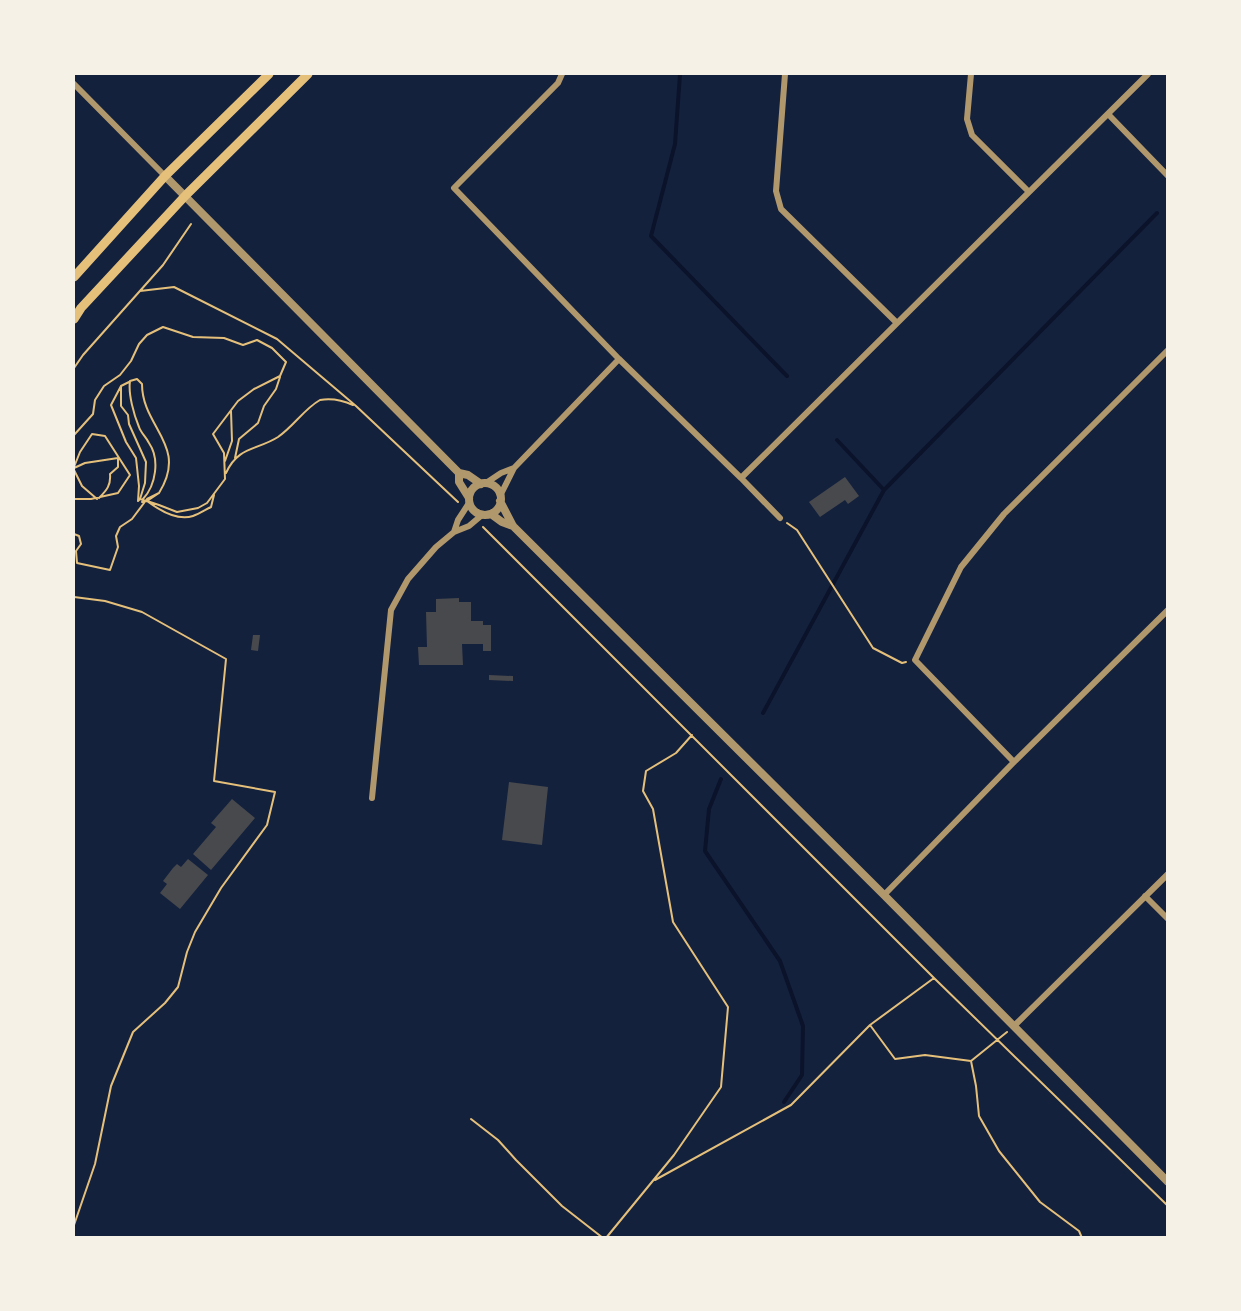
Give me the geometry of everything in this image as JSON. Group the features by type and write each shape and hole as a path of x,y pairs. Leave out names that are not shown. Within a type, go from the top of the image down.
{"main road":[{"path":"74,277 165,176 269,74"},
{"path":"74,320 81,308 186,195 308,74"}],"street":[{"path":"562,74 558,83 454,188 619,359 780,518"},
{"path":"785,74 776,191 781,209 897,323"},
{"path":"970,74 967,119 972,135 1028,191"},
{"path":"741,478 1148,74"},
{"path":"74,84 459,474 468,475 483,484 495,487 513,526 884,895 1167,1182"},
{"path":"1108,114 1167,176"},
{"path":"1014,762 915,660 961,567 1004,514 1167,350"},
{"path":"372,798 391,610 408,579 436,547 454,532 496,510 514,468 619,359"},
{"path":"454,532 472,489 514,468"},
{"path":"459,474 459,482 468,503 475,512 513,526"},
{"path":"884,895 1167,610"},
{"path":"1014,1026 1167,874"},
{"path":"1145,897 1167,919"}],"path":[{"path":"74,368 163,265 191,224"},
{"path":"140,291 174,287 277,339 468,503"},
{"path":"74,435 93,414 95,400 104,386 120,375 147,335 163,327 193,337 224,338 243,345 257,340 272,348 286,362 276,389 264,406 258,423 239,439 234,461"},
{"path":"140,499 146,501 142,502 147,501 177,512 198,508 207,503 225,479 224,453 213,434 238,401 254,389 280,376"},
{"path":"74,534 80,536 81,544 76,551 77,562 110,570 118,547 116,536 120,527 132,519 147,501 159,493 167,473 168,449 148,412 143,399 142,384 137,379 121,386 111,405 126,442 136,458 140,499"},
{"path":"129,381 129,395 138,427 149,442 156,461 150,491 140,499"},
{"path":"121,386 121,406 128,415 129,424 146,462 145,483 140,499"},
{"path":"225,475 244,451 278,437 320,400 329,398 341,400 356,406"},
{"path":"224,463 232,441 233,432 230,420 232,409"},
{"path":"74,499 98,498 118,494 130,475 105,436 92,434 80,452 74,468 82,486 98,498"},
{"path":"74,468 118,458"},
{"path":"98,498 109,488 110,474 118,466 118,458"},
{"path":"147,501 158,509 178,517 192,517 211,507 214,493"},
{"path":"483,516 692,735 934,978 1167,1206"},
{"path":"780,518 797,530 873,648 902,663 915,660"},
{"path":"74,597 105,601 142,612 226,659 213,782 275,792 267,825 221,888 195,932 178,987 165,1003 133,1032 111,1086 95,1164 74,1225"},
{"path":"471,1119 498,1140 562,1206 604,1238 674,1155 721,1087 728,1007 673,922 653,810 643,791 646,771 676,753 692,735"},
{"path":"652,1182 791,1105 870,1024 934,978"},
{"path":"870,1024 895,1059 925,1055 971,1061 1014,1026"},
{"path":"971,1061 979,1116 999,1151 1040,1202 1080,1231 1082,1238"}],"building":[{"path":"845,477 859,496 848,504 845,500 820,517 809,502"},
{"path":"459,598 459,602 471,602 471,621 483,621 483,625 491,625 491,651 483,651 483,644 462,644 463,665 419,665 418,647 427,647 426,612 436,612 436,599"},
{"path":"253,635 260,635 258,651 251,650"},
{"path":"489,675 513,676 513,681 489,680"},
{"path":"509,782 548,787 542,845 502,840"},
{"path":"232,799 255,818 211,870 193,854 216,827 211,823"},
{"path":"188,859 208,875 180,909 160,893 167,884 163,881 173,868 177,864 181,867"}],"waterway":[{"path":"680,74 675,144 651,236 787,376"},
{"path":"763,713 884,490 1157,213"},
{"path":"837,440 884,490"},
{"path":"721,779 709,809 705,851 780,961 803,1026 802,1075 784,1102"}]}
